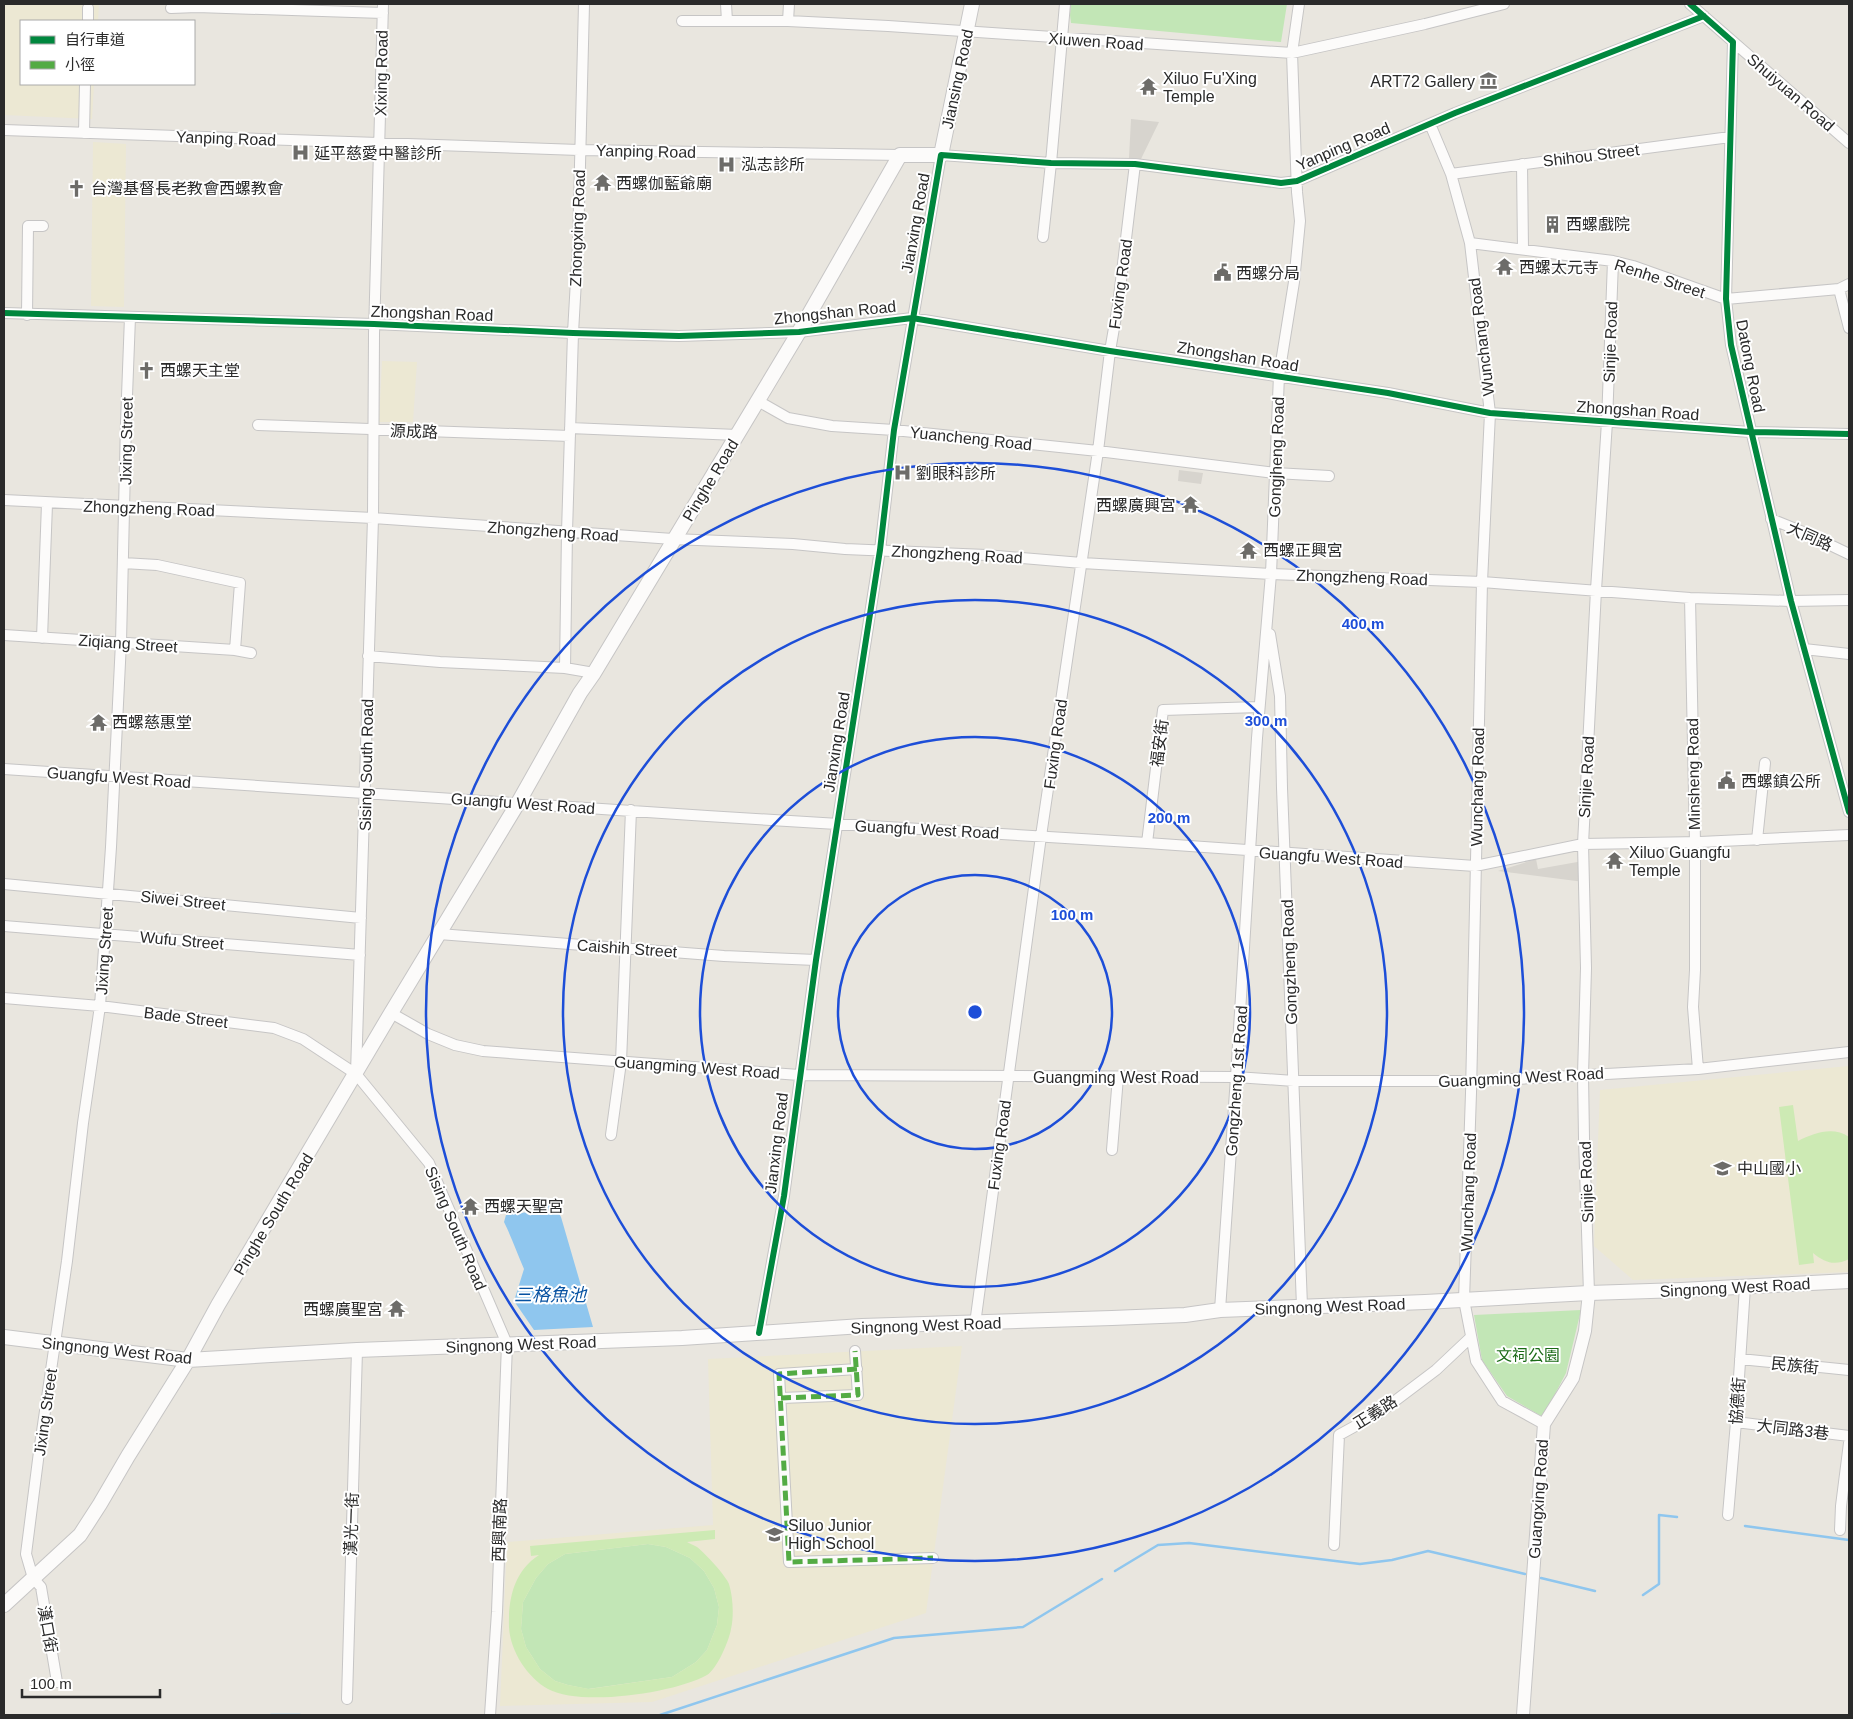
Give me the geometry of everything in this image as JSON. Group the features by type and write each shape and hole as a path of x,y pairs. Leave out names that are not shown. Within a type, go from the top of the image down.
{"main road":[{"name":"Jiansing Road","path":"941,155 968,31 972,4"},
{"name":"Yanping Road","path":"900,156 941,155"},
{"name":"Pinghe Road","path":"518,803 580,694 800,332 900,156"},
{"name":"Pinghe South Road","path":"4,1605 80,1535 188,1360 218,1305 391,1012 518,803"},
{"name":"Singnong West Road","path":"4,1337 188,1360 357,1350 759,1333 862,1326 974,1324 1176,1315 1220,1310 1849,1281"}],"street":[{"name":"Zhongxing Road","path":"565,668 567,532 573,333 578,245 584,4"},
{"path":"726,4 726,22"},
{"path":"788,21 789,4"},
{"path":"1042,237 1051,163 1065,4"},
{"name":"Gongjheng Road","path":"1250,851 1259,707 1271,574 1279,375 1294,282 1300,221 1292,53 1299,4"},
{"name":"Xiuwen Road","path":"682,21 788,21 1292,53 1425,24 1504,4"},
{"path":"1690,4 1733,42"},
{"path":"171,8 197,5 383,8"},
{"path":"88,8 88,20"},
{"name":"Xixing Road","path":"379,142 383,8"},
{"name":"Yanping Road","path":"941,155 1051,163 1135,164 1280,182 1297,181 1430,124 1704,16"},
{"name":"Datong Road","path":"1733,42 1726,299 1731,345 1791,601 1849,812"},
{"name":"Shuiyuan Road","path":"1733,42 1849,143"},
{"path":"84,133 85,85"},
{"name":"Wunchang Road","path":"1430,124 1451,174 1470,244 1490,413 1482,582 1471,1082 1464,1300 1476,1361 1502,1401 1544,1424"},
{"name":"Yanping Road","path":"4,130 579,150 900,156"},
{"name":"Shihou Street","path":"1451,174 1730,137"},
{"name":"Sising South Road","path":"379,142 374,324 373,518 356,1074 429,1163 507,1344"},
{"name":"Jianxing Road","path":"759,1333 784,1196 799,1075 836,824 880,550 894,430 941,155"},
{"name":"Fuxing Road","path":"974,1324 1041,836 1098,451 1135,164"},
{"path":"1522,164 1523,249"},
{"path":"27,314 28,226 43,226"},
{"name":"Renhe Street","path":"1470,244 1613,261 1633,266 1726,299 1839,289 1849,284"},
{"name":"Sinjie Road","path":"1589,1293 1583,1075 1586,968 1583,844 1607,422 1613,261"},
{"path":"1839,289 1849,328"},
{"name":"Zhongshan Road","path":"4,314 374,324 679,336 800,332 912,318 1110,351 1279,375 1388,393 1490,413 1750,432 1849,434"},
{"name":"Jixing Street","path":"34,1578 26,1554 100,1006 121,642 130,317"},
{"name":"Yuancheng Road","path":"758,401 788,418 832,426 894,430 1098,451 1275,473 1329,476"},
{"name":"源成路","path":"258,425 374,430 737,435"},
{"name":"Zhongzheng Road","path":"4,500 47,504 373,518 673,540 793,544 845,549 986,555 1082,563 1271,574 1482,582 1690,598 1791,601 1849,600"},
{"path":"42,638 47,504"},
{"name":"大同路","path":"1771,519 1849,554"},
{"path":"123,563 158,565 240,583 235,650"},
{"name":"Minsheng Road","path":"1690,598 1695,842 1695,970 1692,1007 1698,1069"},
{"name":"Gongzheng Road","path":"1267,618 1280,696 1284,853 1302,1306"},
{"name":"Ziqiang Street","path":"4,635 251,652"},
{"path":"1804,649 1849,654"},
{"path":"368,656 440,662 565,668 594,673"},
{"name":"福安街","path":"1148,843 1163,710 1259,707"},
{"path":"1757,840 1765,763"},
{"name":"Guangfu West Road","path":"4,769 1475,866 1583,844 1757,840 1849,835"},
{"path":"611,1135 622,1062 631,810"},
{"name":"Gongzheng 1st Road","path":"1220,1310 1250,851"},
{"name":"Siwei Street","path":"4,884 361,918"},
{"name":"Wufu Street","path":"4,926 360,955"},
{"name":"Caishih Street","path":"439,934 816,960"},
{"name":"Bade Street","path":"4,998 100,1006 274,1028 303,1039 356,1074"},
{"name":"Guangming West Road","path":"391,1012 437,1038 454,1045 483,1051 799,1075 1236,1077 1294,1081 1471,1082 1698,1069 1849,1052"},
{"path":"1112,1150 1118,1077"},
{"name":"協德街","path":"1728,1515 1744,1287"},
{"name":"Guangxing Road","path":"1523,1715 1544,1424 1573,1378 1585,1331 1589,1293"},
{"name":"正義路","path":"1334,1545 1339,1435 1379,1414 1436,1370 1471,1337"},
{"name":"西興南路","path":"490,1715 507,1344"},
{"name":"漢光一街","path":"347,1699 357,1350"},
{"path":"781,1398 858,1395 855,1352"},
{"name":"民族街","path":"1740,1359 1849,1370"},
{"path":"857,1370 778,1374 781,1398 789,1562 933,1558"},
{"name":"大同路3巷","path":"1736,1422 1849,1436"},
{"path":"1840,1530 1849,1443"},
{"name":"漢口街","path":"34,1578 41,1587 57,1682"}],"shaded area":[{"path":"4,4 99,4 98,20 20,20 20,85 94,85 92,119 4,115"},
{"path":"1131,119 1159,122 1141,159 1129,158"},
{"path":"93,142 126,144 124,307 91,306"},
{"path":"614,177 648,177 649,187 615,187"},
{"path":"382,361 417,362 413,422 379,422"},
{"path":"1179,470 1203,473 1201,484 1178,481"},
{"path":"1536,859 1538,869 1583,861 1584,882 1498,871"},
{"name":"中山國小","path":"1849,1066 1849,1272 1633,1280 1594,1246 1600,1090"},
{"name":"Siluo Junior High School","path":"962,1346 926,1613 652,1702 500,1706 507,1542 713,1525 708,1359"}],"green space":[{"path":"1071,4 1287,4 1281,42 1071,23"},
{"path":"1793,1105 1798,1141 1810,1135 1830,1131 1849,1137 1849,1259 1844,1261 1830,1262 1813,1253 1814,1263 1799,1265 1779,1107"},
{"name":"文祠公園","path":"1581,1310 1566,1373 1543,1417 1507,1396 1482,1360 1474,1315"},
{"path":"715,1530 715,1539 687,1542 697,1547 710,1559 729,1584 733,1612 732,1624 728,1640 715,1667 707,1675 692,1682 628,1696 582,1697 548,1689 534,1678 521,1663 510,1636 509,1617 514,1586 524,1569 539,1555 531,1556 530,1546","holes":["648,1544 666,1547 690,1558 704,1571 714,1588 719,1607 717,1625 707,1650 696,1662 672,1677 589,1689 555,1681 540,1669 526,1647 521,1629 523,1602 536,1578 548,1564 565,1554"]},
{"path":"648,1544 666,1547 690,1558 704,1571 714,1588 719,1607 717,1625 707,1650 696,1662 672,1677 588,1689 555,1681 540,1669 526,1647 521,1629 523,1602 536,1578 548,1564 565,1554"}],"water":[{"name":"三格魚池","path":"553,1202 561,1217 593,1327 534,1330 514,1301 524,1269 504,1222 506,1215 536,1211"}],"waterway":[{"path":"1643,1595 1659,1584 1659,1515 1677,1517"},
{"path":"1745,1526 1849,1540"},
{"path":"1115,1571 1158,1545 1189,1543 1360,1564 1392,1560 1428,1551 1525,1574"},
{"path":"1541,1578 1595,1591"},
{"path":"660,1715 894,1638 1023,1627 1102,1579"},
{"path":"271,1715 300,1715"}],"marked path":[{"path":"781,1398 858,1395 855,1351"},
{"path":"857,1369 779,1374 789,1562 933,1558"}],"cycle path":[{"path":"1690,4 1733,42 1726,299 1731,345 1791,601 1849,812"},
{"path":"759,1333 784,1196 816,960 880,550 894,430 941,155 1051,163 1135,164 1281,183 1297,181 1455,113 1704,16"},
{"path":"4,313 374,324 679,336 799,332 912,318 1110,351 1388,393 1490,413 1750,432 1849,434"}],"place":[{"name":"ART72 Gallery","path":"1489,81"},
{"name":"Xiluo Fu'Xing Temple","path":"1149,87"},
{"name":"延平慈愛中醫診所","path":"300,153"},
{"name":"泓志診所","path":"727,164"},
{"name":"西螺伽藍爺廟","path":"602,183"},
{"name":"台灣基督長老教會西螺教會","path":"77,188"},
{"name":"西螺戲院","path":"1552,224"},
{"name":"西螺太元寺","path":"1505,267"},
{"name":"西螺分局","path":"1222,273"},
{"name":"西螺天主堂","path":"146,370"},
{"name":"劉眼科診所","path":"902,473"},
{"name":"西螺廣興宮","path":"1190,505"},
{"name":"西螺正興宮","path":"1249,550"},
{"name":"西螺慈惠堂","path":"98,722"},
{"name":"西螺鎮公所","path":"1727,781"},
{"name":"Xiluo Guangfu Temple","path":"1615,861"},
{"name":"中山國小","path":"1723,1168"},
{"name":"西螺天聖宮","path":"470,1206"},
{"name":"西螺廣聖宮","path":"397,1309"},
{"name":"Siluo Junior High School","path":"774,1534"}]}
